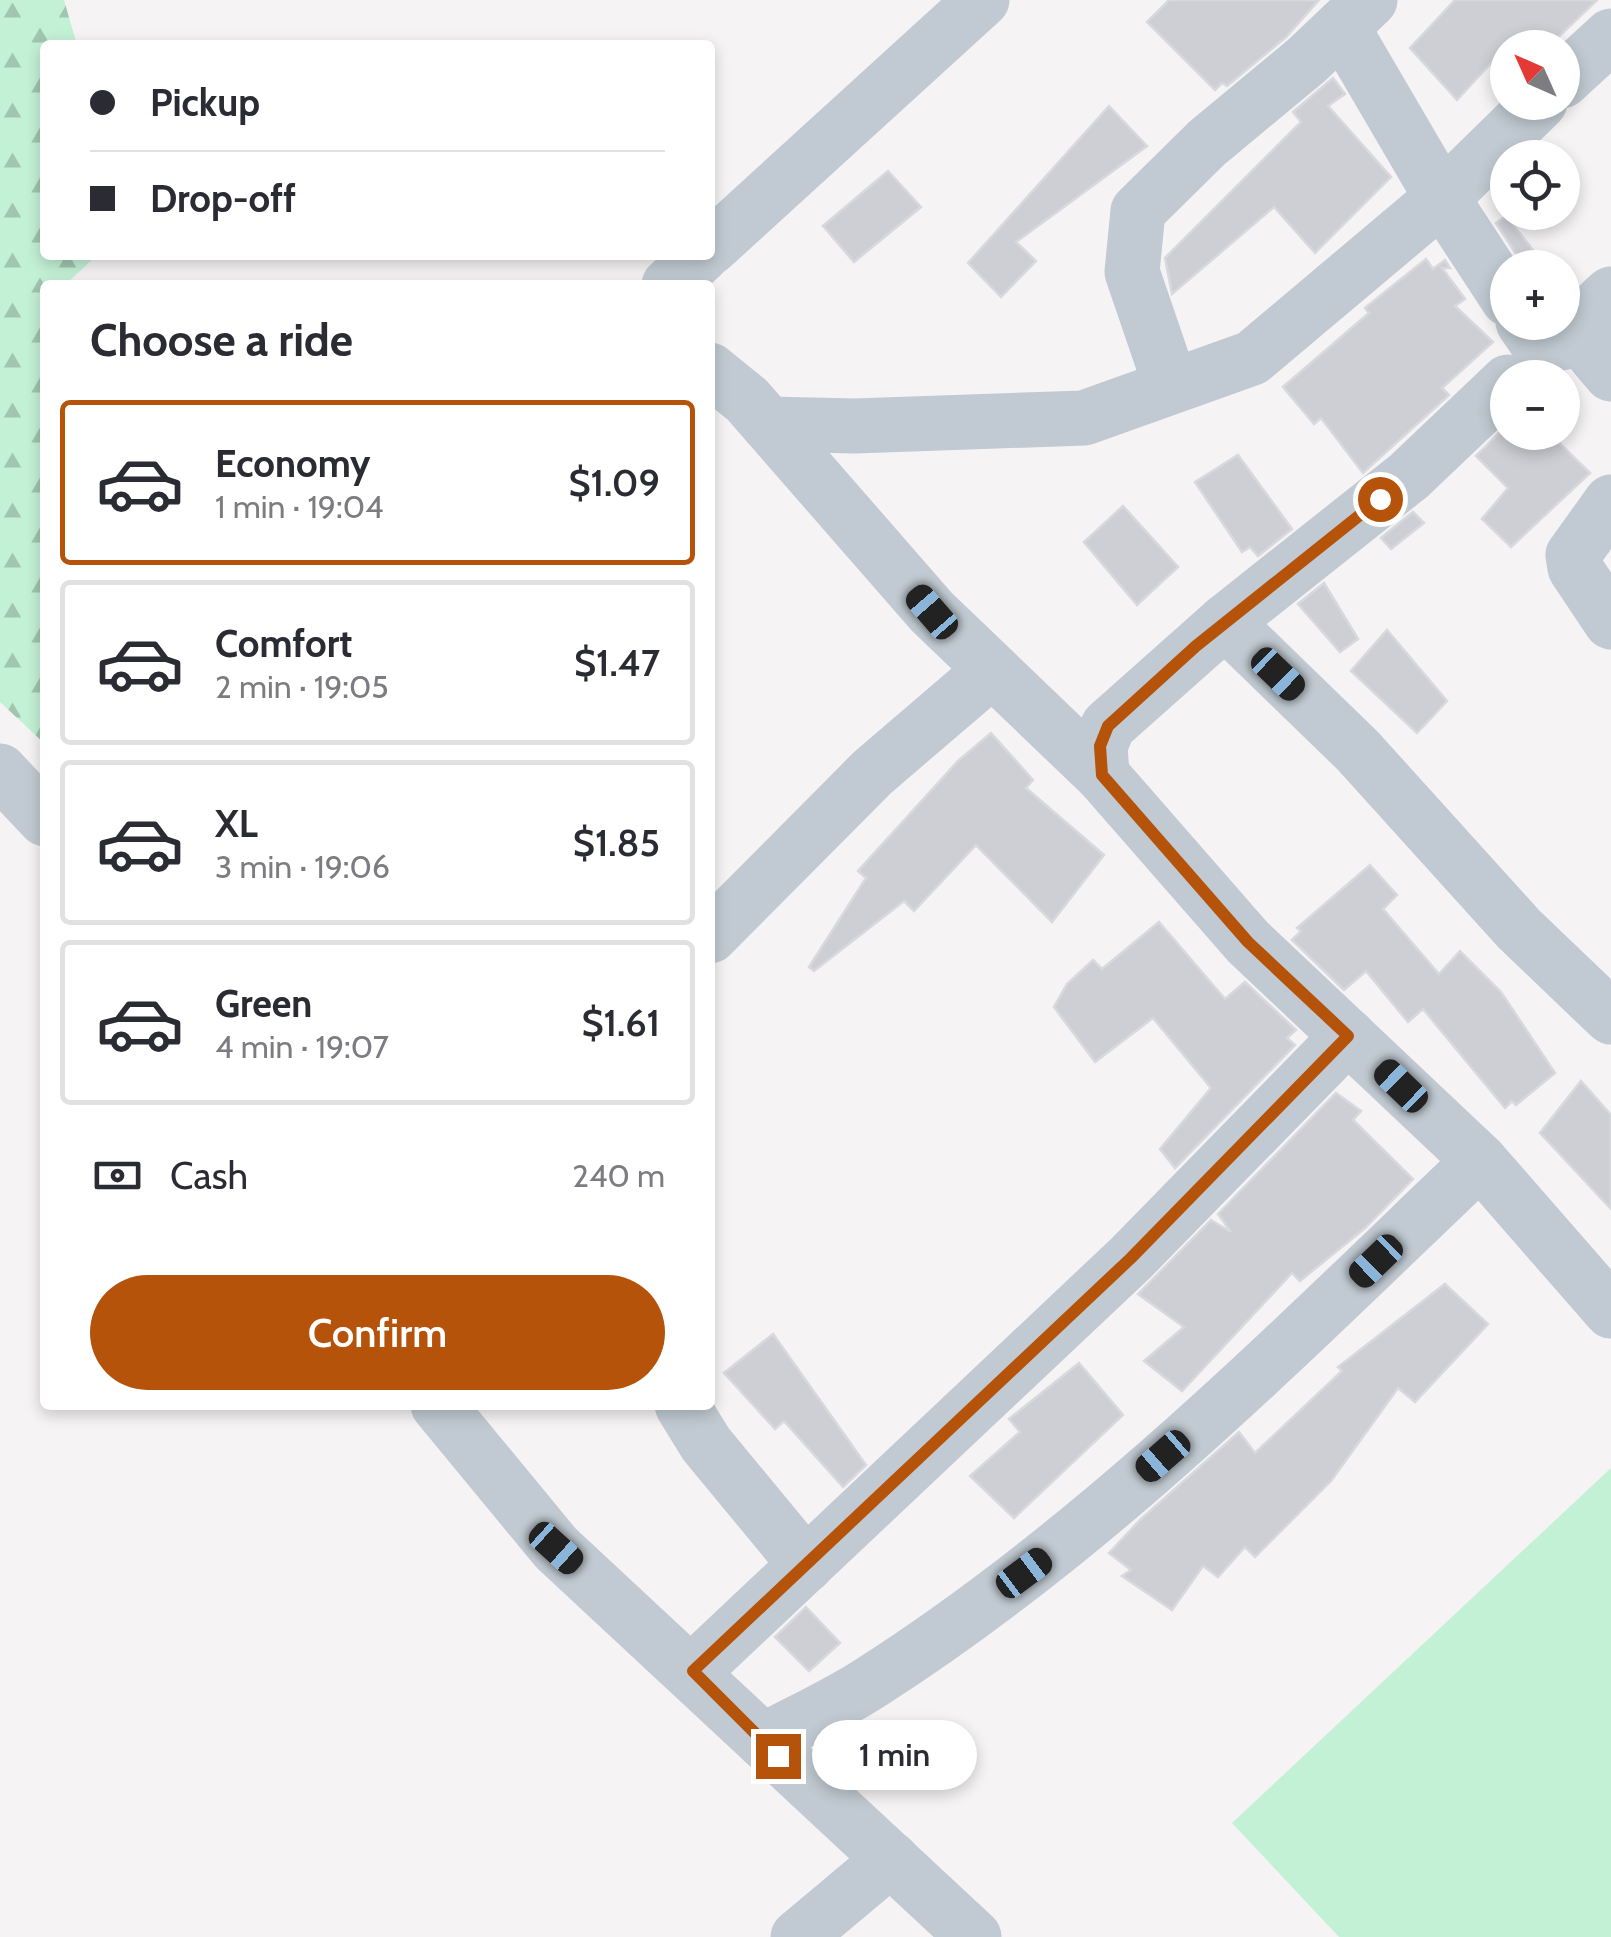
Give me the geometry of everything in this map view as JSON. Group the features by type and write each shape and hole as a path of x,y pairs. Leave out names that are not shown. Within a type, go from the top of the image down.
{"street":[{"path":"715,243 982,0"},
{"path":"1172,386 1132,272 1138,211 1207,143 1356,13 1442,198 1490,271"},
{"path":"1580,64 1611,36"},
{"path":"768,424 854,426 1084,418 1252,358 1442,198 1522,120"},
{"path":"675,280 697,260"},
{"path":"1102,775 1100,746 1108,726 1225,622 1409,476 1547,357 1611,294"},
{"path":"715,374 747,400 932,612 1102,775 1248,942 1480,1161 1611,1311"},
{"path":"1611,502 1585,532 1573,555 1575,568 1611,622"},
{"path":"1225,622 1358,752 1519,929 1611,1016"},
{"path":"715,931 872,773 991,671"},
{"path":"0,771 40,814"},
{"path":"693,1671 1131,1258 1348,1036"},
{"path":"762,1740 880,1677 1054,1551 1271,1361 1480,1161"},
{"path":"442,1410 556,1548 693,1671 974,1937"},
{"path":"685,1410 706,1444 806,1565"},
{"path":"798,1937 891,1860"}],"green space":[{"path":"0,0 64,0 76,40 40,40 40,260 92,260 70,280 40,280 40,739 0,702"},
{"path":"1611,1468 1611,1937 1339,1937 1232,1823"}],"building":[{"path":"1169,0 1319,0 1286,37 1227,86 1222,83 1215,90 1147,22"},
{"path":"1455,0 1597,0 1566,30 1490,30 1490,64 1457,100 1410,48"},
{"path":"1333,78 1345,94 1328,106 1391,177 1315,253 1274,207 1172,294 1165,258 1301,122 1293,112"},
{"path":"1109,106 1147,146 1016,242 1036,261 1001,297 968,263"},
{"path":"888,171 921,207 854,262 823,226"},
{"path":"1501,230 1517,230 1533,250 1513,250"},
{"path":"1426,259 1433,269 1445,260 1450,268 1442,268 1465,299 1455,306 1493,342 1442,388 1449,395 1363,473 1321,418 1314,424 1283,387 1369,313 1365,308"},
{"path":"1490,442 1490,450 1566,450 1590,473 1511,547 1482,519 1508,488 1476,456"},
{"path":"1238,455 1292,529 1258,556 1250,547 1242,552 1195,482"},
{"path":"1123,506 1178,567 1137,605 1084,542"},
{"path":"1413,512 1424,523 1391,549 1381,538"},
{"path":"1324,583 1358,639 1340,652 1298,604"},
{"path":"1387,630 1447,701 1417,733 1351,671"},
{"path":"991,733 1033,780 1026,788 1104,855 1052,922 976,845 914,911 904,901 814,971 809,967 866,878 858,871 958,761"},
{"path":"1370,865 1397,895 1383,909 1439,974 1460,951 1501,992 1555,1073 1516,1105 1512,1101 1505,1108 1423,1009 1408,1022 1366,971 1344,990 1292,940 1301,931 1297,928"},
{"path":"1159,922 1225,999 1245,982 1296,1030 1287,1038 1295,1045 1175,1168 1160,1149 1211,1088 1153,1018 1095,1062 1054,1007 1067,984 1093,960 1102,969"},
{"path":"1581,1081 1611,1115 1611,1209 1540,1133"},
{"path":"1336,1093 1361,1111 1353,1120 1413,1179 1365,1228 1300,1281 1292,1273 1182,1391 1144,1361 1184,1327 1138,1294 1211,1220 1231,1232 1218,1214"},
{"path":"1445,1284 1488,1324 1415,1402 1398,1388 1331,1481 1255,1557 1245,1547 1218,1577 1203,1566 1172,1610 1122,1576 1131,1570 1109,1553 1140,1520 1239,1432 1255,1453 1342,1371 1338,1367"},
{"path":"773,1334 866,1465 843,1487 784,1421 775,1429 724,1373"},
{"path":"1079,1363 1123,1415 1014,1518 970,1476 1020,1432 1009,1419"},
{"path":"806,1607 840,1643 809,1671 775,1637"}],"route":[{"path":"778,1756 693,1671 1131,1258 1348,1036 1248,942 1102,775 1100,746 1108,726 1196,646 1380,499"}]}
